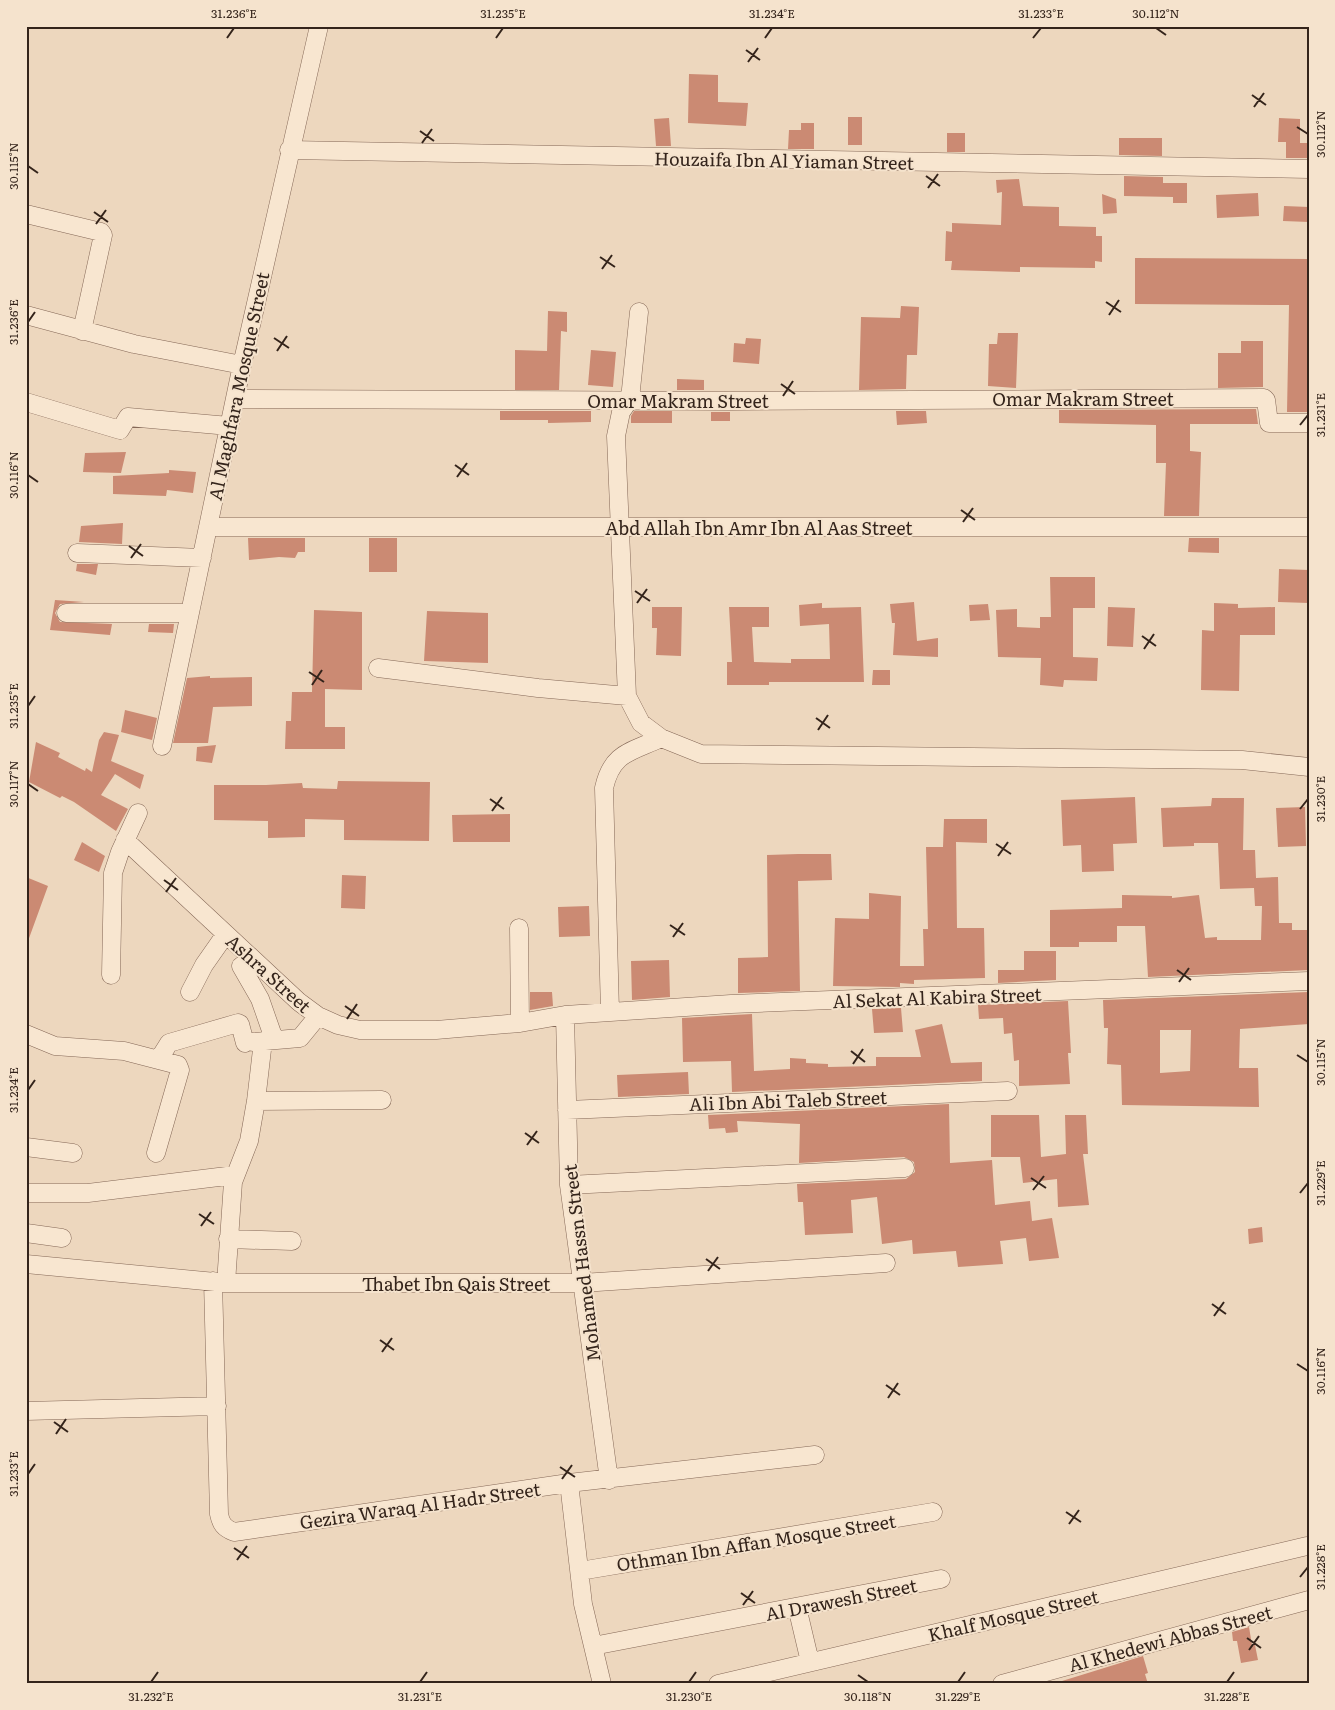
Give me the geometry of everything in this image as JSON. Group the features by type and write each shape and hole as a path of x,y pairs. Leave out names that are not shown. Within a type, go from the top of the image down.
{"street":[{"name":"Al Maghfara Mosque Street","path":"162,746 242,365 320,26"},
{"name":"Houzaifa Ibn Al Yiaman Street","path":"290,150 1309,169"},
{"path":"26,214 101,232 103,235 82,331"},
{"path":"638,312 630,399 621,412 616,436 627,696 641,723 661,738 701,754 1233,760 1309,767"},
{"path":"26,316 134,344 242,365"},
{"name":"Omar Makram Street","path":"235,399 630,399 730,401 1265,398 1269,423 1309,423"},
{"path":"26,402 120,430 123,429 127,417 229,426"},
{"name":"Abd Allah Ibn Amr Ibn Al Aas Street","path":"208,527 1309,527"},
{"path":"77,553 202,558"},
{"path":"66,613 190,613"},
{"path":"378,668 538,688 627,696"},
{"path":"610,1012 604,788 608,771 614,761 661,738"},
{"path":"111,975 113,873 125,840 138,813"},
{"name":"Ashra Street","path":"125,840 225,935 318,1016 338,1025 360,1030 436,1030 520,1023 565,1015"},
{"path":"519,928 520,1023"},
{"path":"190,992 204,965 225,935"},
{"path":"26,1411 216,1406 220,1282 228,1240 235,1175 249,1141 268,1040 260,999 241,966"},
{"name":"Al Sekat Al Kabira Street","path":"565,1015 732,1004 1309,981"},
{"name":"Mohamed Hassn Street","path":"565,1015 569,1185 609,1480"},
{"path":"159,1059 169,1043 238,1023 240,1024 239,1044 300,1038 318,1016"},
{"path":"26,1034 55,1046 107,1048 178,1065 180,1070 156,1153"},
{"name":"Ali Ibn Abi Taleb Street","path":"567,1110 1008,1091"},
{"path":"256,1101 382,1100"},
{"path":"26,1147 73,1153"},
{"path":"569,1185 905,1168"},
{"path":"26,1193 88,1194 235,1175"},
{"path":"26,1233 62,1238"},
{"path":"228,1240 292,1240"},
{"name":"Thabet Ibn Qais Street","path":"26,1264 220,1282 582,1283 886,1263"},
{"name":"Gezira Waraq Al Hadr Street","path":"216,1406 219,1514 221,1523 226,1529 234,1532 569,1483 609,1480 816,1454"},
{"path":"569,1483 583,1604 602,1684"},
{"name":"Othman Ibn Affan Mosque Street","path":"580,1572 933,1512"},
{"name":"Khalf Mosque Street","path":"718,1684 1307,1546"},
{"name":"Al Drawesh Street","path":"593,1646 941,1579"},
{"name":"Al Khedewi Abbas Street","path":"1002,1684 1309,1600"},
{"path":"797,1607 810,1662"}],"building":[{"path":"689,74 718,75 718,102 748,103 746,126 688,123"},
{"path":"848,117 862,117 862,145 848,145"},
{"path":"669,118 671,146 656,146 654,119"},
{"path":"1279,118 1300,119 1300,143 1309,143 1309,158 1286,158 1286,142 1278,142"},
{"path":"801,123 814,123 814,149 788,149 789,130 801,130"},
{"path":"947,133 965,133 965,152 947,152"},
{"path":"1119,138 1162,138 1162,156 1119,155"},
{"path":"1124,176 1163,177 1163,183 1187,183 1187,203 1173,203 1173,197 1124,196"},
{"path":"1019,179 1023,206 1059,207 1059,226 1096,227 1096,236 1102,236 1102,262 1095,261 1095,268 1020,267 1020,272 951,270 952,261 945,261 946,231 952,232 952,223 1001,225 1002,192 997,193 996,180"},
{"path":"1258,193 1259,216 1217,218 1216,195"},
{"path":"1102,194 1116,199 1117,213 1103,214"},
{"path":"1284,206 1309,207 1309,222 1283,221"},
{"path":"1135,258 1309,259 1309,412 1287,412 1289,305 1135,304"},
{"path":"901,306 919,307 917,355 907,355 906,389 859,390 861,317 900,318"},
{"path":"548,311 567,312 567,332 561,331 559,390 515,390 515,350 547,351"},
{"path":"998,333 1018,333 1016,388 988,386 989,344 997,344"},
{"path":"746,338 761,339 759,364 733,362 734,343 745,344"},
{"path":"1241,341 1263,341 1263,387 1218,388 1218,353 1241,353"},
{"path":"591,350 616,352 613,387 588,385"},
{"path":"677,379 704,380 704,390 677,390"},
{"path":"1256,409 1258,424 1190,424 1190,451 1201,452 1199,516 1164,516 1166,463 1156,463 1156,425 1059,423 1059,410"},
{"path":"500,411 591,411 591,422 548,423 548,420 500,420"},
{"path":"634,411 672,411 672,423 631,423 631,416"},
{"path":"896,411 926,411 927,423 897,425"},
{"path":"711,412 730,412 730,421 711,421"},
{"path":"126,452 121,473 83,472 85,453"},
{"path":"169,470 196,472 193,493 167,490 166,496 113,494 113,476 169,473"},
{"path":"123,523 122,544 79,542 81,526"},
{"path":"248,538 305,538 305,552 298,552 295,558 279,557 249,560"},
{"path":"369,538 397,538 397,572 369,572"},
{"path":"1189,538 1219,538 1219,553 1188,552"},
{"path":"77,564 98,564 96,575 76,571"},
{"path":"1279,569 1309,570 1309,603 1278,602"},
{"path":"1050,577 1095,577 1095,608 1073,608 1073,657 1098,658 1097,681 1064,680 1063,687 1040,685 1041,658 998,657 996,610 1017,609 1017,627 1040,628 1040,617 1051,617"},
{"path":"55,600 84,602 60,604 55,613 60,622 112,624 110,635 50,630"},
{"path":"914,602 917,641 938,638 938,657 893,655 895,623 892,623 890,604"},
{"path":"822,603 822,608 861,607 864,682 769,682 769,685 727,685 727,662 732,662 729,607 769,607 769,627 752,627 754,662 791,663 791,659 830,659 829,624 800,626 799,605"},
{"path":"1214,603 1238,604 1238,608 1275,607 1275,635 1240,635 1239,691 1201,690 1202,630 1214,631"},
{"path":"988,604 990,620 970,621 969,605"},
{"path":"652,607 682,607 681,656 656,655 657,628 652,628"},
{"path":"1108,607 1135,608 1133,647 1107,646"},
{"path":"314,610 362,612 362,690 325,689 325,727 345,727 345,749 285,749 286,721 291,721 292,692 312,692"},
{"path":"427,611 488,613 488,663 424,661"},
{"path":"149,624 174,624 173,633 148,632"},
{"path":"873,670 890,670 890,685 872,685"},
{"path":"210,676 210,678 252,677 252,706 213,707 208,743 173,743 187,678"},
{"path":"125,710 157,718 152,740 121,732"},
{"path":"104,732 119,735 111,761 144,775 140,789 115,774 101,795 128,809 116,831 74,802 62,796 60,798 29,782 36,742 60,753 58,757 85,771 86,768 92,772 99,740"},
{"path":"216,745 212,763 196,761 197,747"},
{"path":"338,781 430,782 429,841 344,840 344,820 305,819 305,837 268,838 268,821 214,820 214,785 302,783 303,788 337,789"},
{"path":"1135,797 1137,843 1113,844 1114,871 1082,872 1081,845 1063,846 1061,800"},
{"path":"1212,798 1244,798 1243,850 1255,850 1256,878 1278,877 1279,923 1292,923 1292,930 1309,930 1309,970 1148,977 1145,926 1117,926 1117,942 1079,942 1079,947 1050,947 1050,910 1122,908 1122,895 1172,896 1172,898 1199,895 1205,938 1217,937 1217,940 1261,940 1262,906 1255,906 1254,888 1220,889 1218,843 1194,843 1194,846 1163,847 1161,808 1211,806"},
{"path":"1305,807 1306,846 1278,847 1276,808"},
{"path":"510,814 510,842 453,842 452,815"},
{"path":"944,819 987,819 987,843 956,842 957,928 984,928 985,978 914,980 914,984 900,983 900,987 833,986 835,918 869,919 869,893 901,896 900,966 924,966 923,929 928,929 926,847 943,847"},
{"path":"82,842 105,856 99,872 74,860"},
{"path":"831,854 832,880 798,881 800,991 738,993 738,958 768,957 767,855"},
{"path":"342,875 366,876 365,909 341,908"},
{"path":"26,877 48,886 28,941 26,940"},
{"path":"589,906 590,936 559,937 558,907"},
{"path":"1024,951 1056,951 1056,980 998,983 998,970 1024,970"},
{"path":"669,960 670,997 632,1000 631,961"},
{"path":"530,992 552,992 553,1006 530,1010"},
{"path":"1309,992 1309,1024 1240,1029 1239,1068 1258,1068 1259,1107 1122,1105 1121,1065 1107,1064 1108,1028 1104,1028 1103,1000","holes":["1160,1030 1191,1030 1190,1071 1160,1073"]},
{"path":"1068,1001 1071,1053 1068,1053 1070,1084 1019,1086 1019,1060 1014,1061 1012,1033 1004,1034 1003,1018 979,1019 978,1005"},
{"path":"901,1008 903,1032 874,1033 872,1009"},
{"path":"752,1014 754,1071 790,1069 790,1058 806,1059 806,1063 828,1064 828,1067 876,1066 876,1057 921,1057 915,1030 942,1024 951,1063 982,1062 982,1081 732,1092 731,1061 683,1062 682,1018"},
{"path":"688,1072 689,1094 618,1097 617,1075"},
{"path":"949,1104 950,1163 992,1160 995,1205 1030,1201 1032,1221 1052,1218 1059,1258 1029,1261 1026,1238 1000,1241 1003,1264 958,1267 956,1251 913,1254 912,1240 882,1244 877,1197 851,1200 853,1233 805,1235 803,1202 798,1202 797,1184 906,1179 915,1172 914,1162 904,1157 799,1163 800,1124 737,1121 738,1132 726,1133 725,1128 709,1129 708,1115"},
{"path":"991,1115 1039,1115 1041,1157 1066,1154 1065,1115 1086,1115 1088,1154 1083,1154 1089,1205 1058,1207 1057,1179 1023,1183 1020,1157 991,1157"},
{"path":"1262,1227 1263,1242 1249,1244 1248,1229"},
{"path":"1249,1627 1252,1645 1255,1645 1258,1660 1241,1663 1237,1641 1233,1641 1232,1632"},
{"path":"1143,1656 1148,1673 1145,1674 1148,1684 1063,1684 1062,1681"}]}
